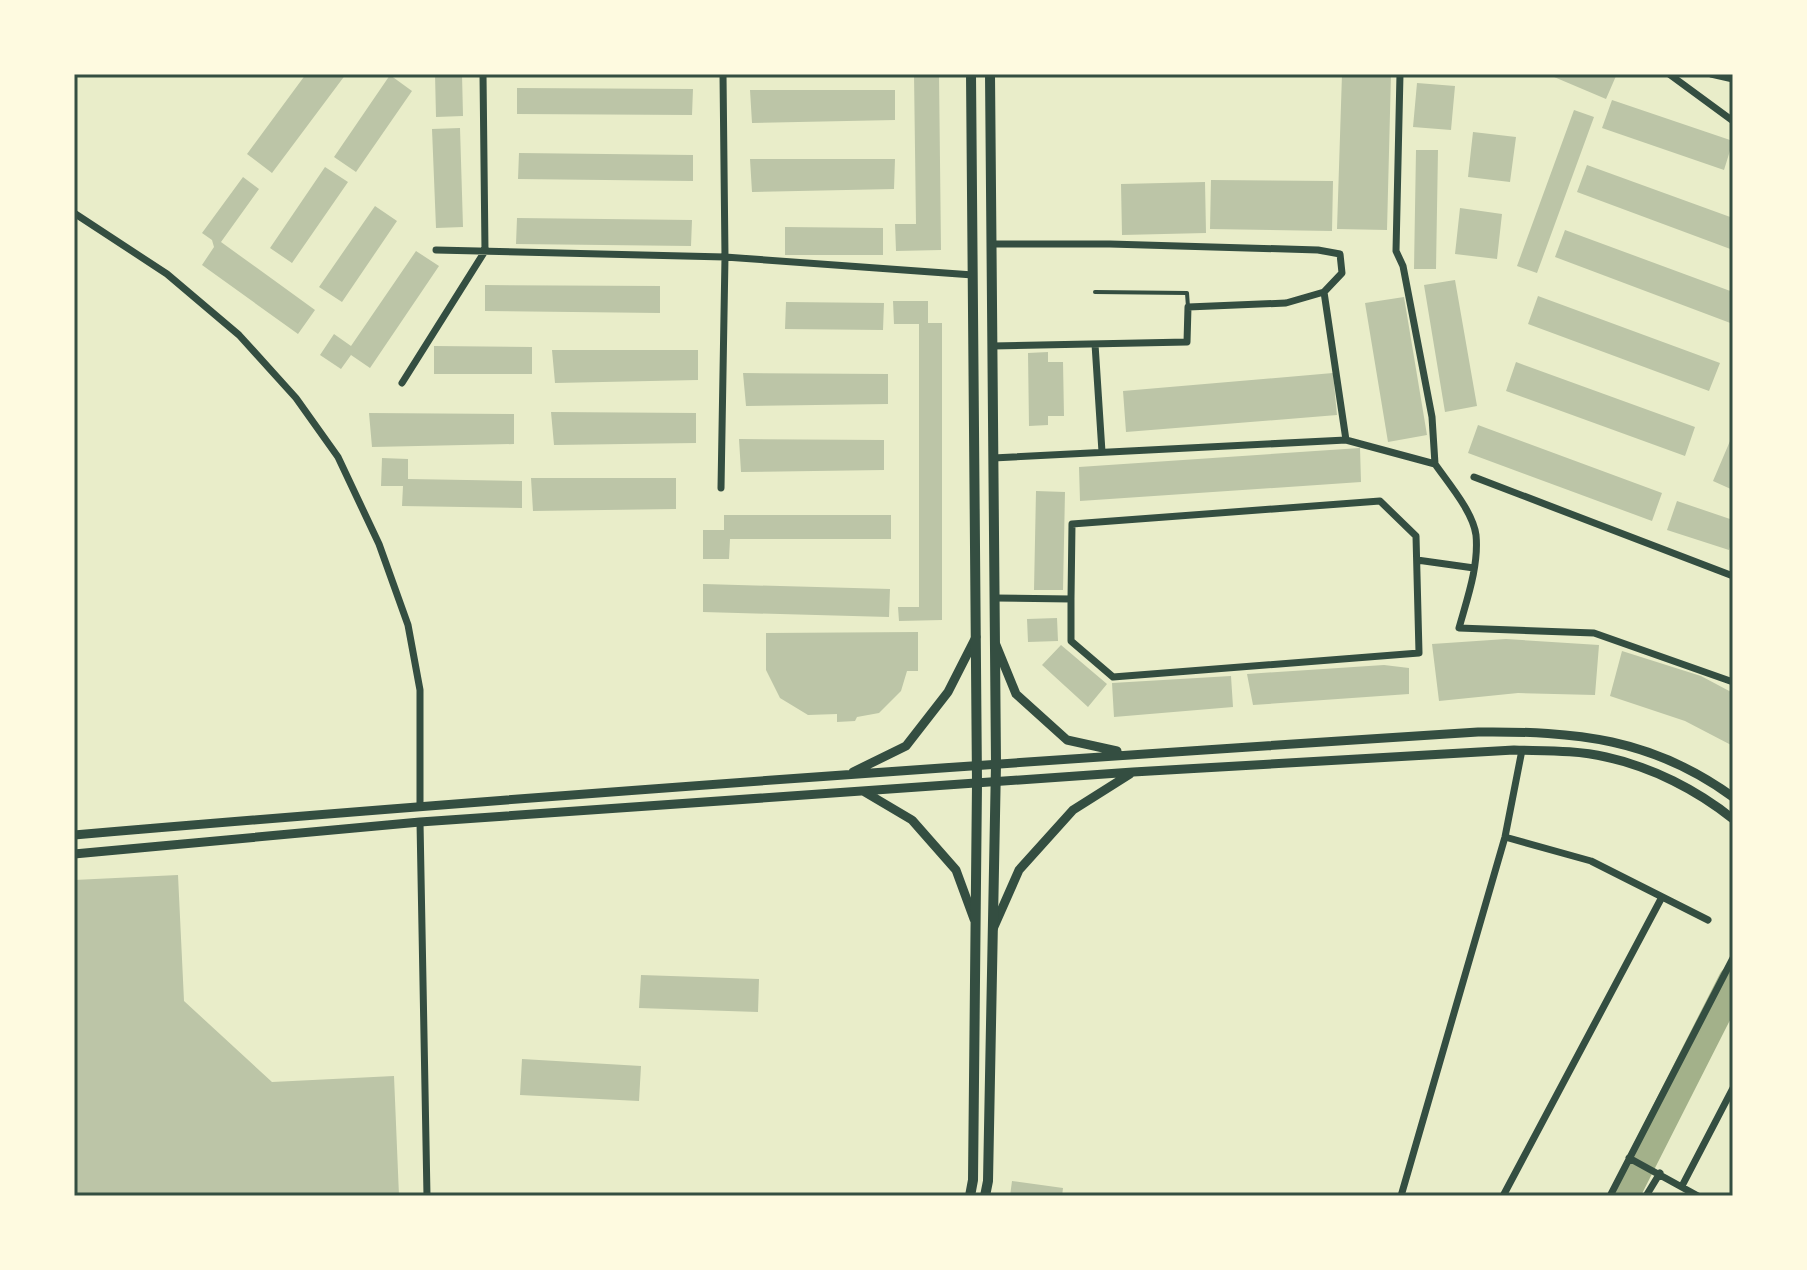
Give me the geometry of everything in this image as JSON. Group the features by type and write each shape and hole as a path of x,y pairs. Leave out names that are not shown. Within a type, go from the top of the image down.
{"main road":[{"path":"970,1196 973,1180 977,783 971,74"},
{"path":"985,1196 988,1181 996,782 990,74"}],"street":[{"path":"402,383 485,251 483,74"},
{"path":"721,488 725,257 723,74"},
{"path":"1400,74 1396,251 1403,266 1432,417 1435,464 1466,509 1476,533 1474,568 1459,628 1594,633 1733,682"},
{"path":"1669,74 1733,121"},
{"path":"1711,74 1733,79"},
{"path":"74,213 167,274 239,335 296,398 338,457 379,544 408,625 420,690 420,806"},
{"path":"991,244 1318,250 1340,254 1342,273 1324,292 1286,303 1188,307 1187,342 992,346"},
{"path":"436,250 725,257 973,275"},
{"path":"1324,292 1346,440"},
{"path":"1095,344 1102,452"},
{"path":"993,458 1346,440 1435,464"},
{"path":"1474,477 1733,576"},
{"path":"1380,501 1416,536 1419,653 1113,677 1071,641 1071,599 1072,524 1380,501"},
{"path":"1417,560 1474,568"},
{"path":"995,598 1071,599"},
{"path":"849,774 906,746 948,692 976,637"},
{"path":"995,642 1016,694 1067,740 1128,754"},
{"path":"74,835 849,774 1514,731 1610,740 1646,751 1692,771 1733,797"},
{"path":"1401,1196 1505,837 1522,750"},
{"path":"74,854 420,822 1133,772 1522,750 1569,752 1623,762 1684,787 1733,819"},
{"path":"993,929 1019,870 1073,810 1133,772"},
{"path":"863,791 912,820 956,870 976,926"},
{"path":"420,822 427,1196"},
{"path":"1505,837 1591,861 1708,920"},
{"path":"1503,1196 1662,897"},
{"path":"1610,1196 1632,1159 1733,958"},
{"path":"1682,1186 1733,1088"},
{"path":"1632,1159 1698,1196"},
{"path":"1646,1196 1660,1173"}],"lane":[{"path":"1095,292 1187,293 1188,307"}],"building":[{"path":"306,74 346,74 272,173 247,154"},
{"path":"435,74 462,74 463,116 436,117"},
{"path":"914,74 939,74 941,250 896,251 895,224 916,224"},
{"path":"1342,74 1391,74 1387,230 1337,229"},
{"path":"1547,74 1610,74 1616,76 1606,99"},
{"path":"390,75 412,91 356,172 334,157"},
{"path":"1417,83 1455,86 1451,130 1413,127"},
{"path":"517,88 693,89 692,115 517,114"},
{"path":"750,90 895,90 895,120 752,123"},
{"path":"1612,100 1733,141 1724,170 1602,128"},
{"path":"1574,110 1594,117 1537,273 1517,266"},
{"path":"460,128 463,227 436,228 432,129"},
{"path":"1473,132 1516,137 1510,182 1468,177"},
{"path":"1416,150 1438,150 1436,269 1414,269"},
{"path":"519,153 693,155 693,181 518,179"},
{"path":"750,159 895,159 894,189 752,192"},
{"path":"1587,165 1733,218 1733,250 1577,192"},
{"path":"325,167 348,182 292,263 270,248"},
{"path":"243,177 259,189 221,242 315,310 298,334 202,265 214,247 212,240 202,233"},
{"path":"1211,180 1333,181 1332,231 1210,229"},
{"path":"1205,182 1206,233 1122,235 1121,184"},
{"path":"375,206 397,221 342,302 319,287"},
{"path":"1460,208 1502,214 1497,259 1455,254"},
{"path":"517,218 692,220 691,246 516,244"},
{"path":"785,227 883,228 883,255 785,255"},
{"path":"1565,230 1733,292 1733,324 1555,257"},
{"path":"416,251 439,266 370,368 351,355 341,369 320,355 334,334 351,346"},
{"path":"1455,280 1477,406 1445,412 1424,285"},
{"path":"485,285 660,286 660,313 485,311"},
{"path":"1538,296 1720,363 1709,391 1528,324"},
{"path":"1404,297 1427,435 1388,442 1365,303"},
{"path":"893,301 928,301 928,323 942,323 942,620 899,621 898,607 919,607 919,324 894,324"},
{"path":"786,302 884,303 883,330 785,329"},
{"path":"434,346 532,347 532,374 434,374"},
{"path":"552,350 698,350 698,380 555,383"},
{"path":"1048,352 1048,362 1063,362 1064,416 1048,416 1048,425 1029,426 1028,353"},
{"path":"1516,362 1695,427 1685,456 1506,391"},
{"path":"743,373 888,374 888,404 746,406"},
{"path":"1333,373 1337,415 1126,432 1123,391"},
{"path":"551,412 696,413 696,443 554,445"},
{"path":"369,413 514,414 514,444 372,447"},
{"path":"1478,425 1662,493 1652,521 1468,453"},
{"path":"1733,434 1733,490 1713,481"},
{"path":"739,439 884,440 884,470 741,472"},
{"path":"1360,448 1361,482 1080,501 1079,467"},
{"path":"382,458 408,459 408,479 522,481 522,508 402,506 403,486 381,486"},
{"path":"531,478 676,478 676,509 533,511"},
{"path":"1036,491 1065,492 1063,590 1034,590"},
{"path":"1677,501 1733,520 1729,550 1667,530"},
{"path":"724,515 891,515 891,539 730,539 729,559 703,559 703,530 724,530"},
{"path":"703,584 890,589 889,617 703,612"},
{"path":"1057,618 1058,641 1028,642 1027,619"},
{"path":"918,632 918,671 907,671 901,691 879,713 857,717 855,721 837,722 837,714 808,715 780,698 766,670 766,633"},
{"path":"1506,639 1599,645 1595,695 1518,693 1439,701 1432,644"},
{"path":"1061,645 1107,684 1088,707 1042,665"},
{"path":"1622,651 1701,676 1733,693 1733,746 1685,721 1610,696"},
{"path":"1384,665 1409,668 1409,694 1253,705 1247,674"},
{"path":"1231,676 1233,707 1114,717 1112,683"},
{"path":"178,875 184,1001 272,1082 394,1076 399,1196 74,1196 74,880"},
{"path":"641,975 759,979 758,1012 639,1008"},
{"path":"522,1059 641,1066 639,1101 520,1095"},
{"path":"1012,1181 1063,1188 1062,1196 1010,1196"}],"waterway":[{"path":"1624,1196 1733,981"}]}
